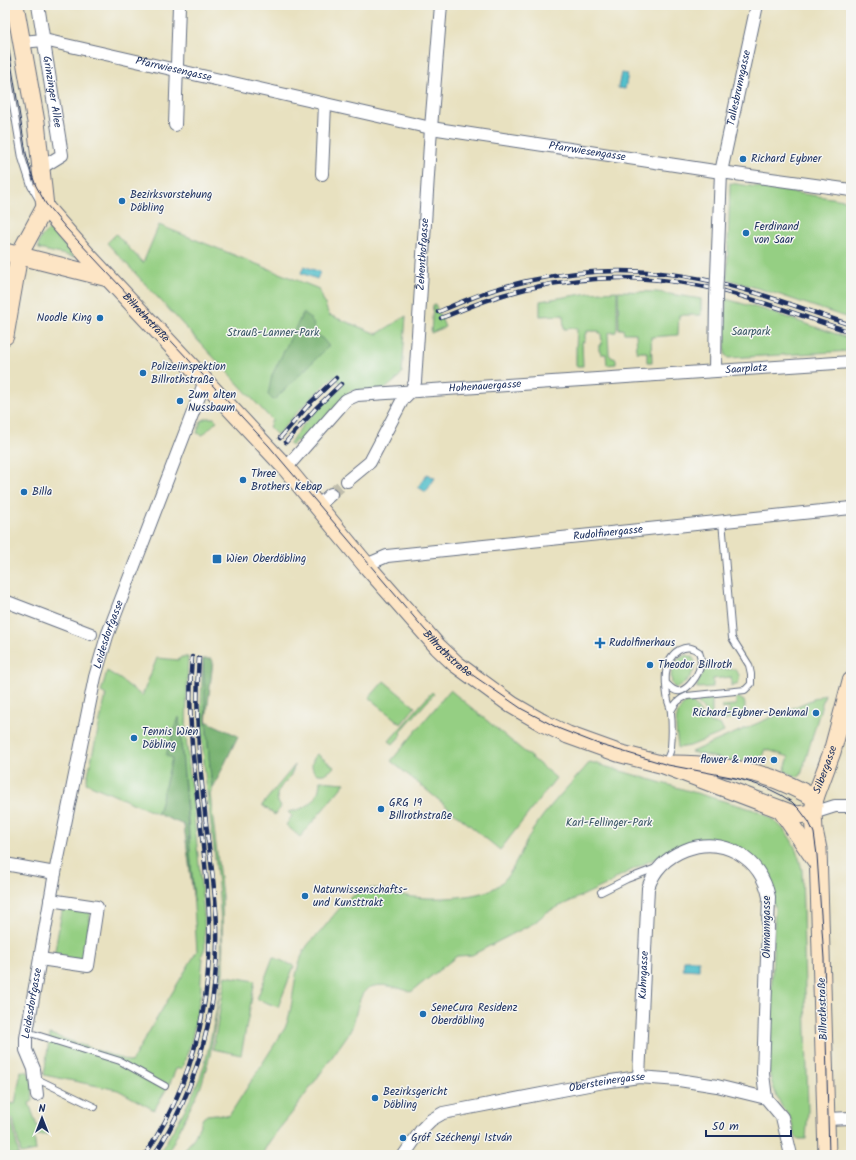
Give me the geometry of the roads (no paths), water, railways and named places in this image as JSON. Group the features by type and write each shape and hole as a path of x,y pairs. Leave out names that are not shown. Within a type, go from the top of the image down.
{"main road":[{"name":"Grinzinger Allee","path":"15,5 36,122 45,207"},
{"path":"5,336 12,253 45,207 108,278"},
{"path":"12,253 108,278"},
{"name":"Billrothstraße","path":"108,278 286,468 366,565 438,647 456,664 512,705 543,723 568,735 618,753 664,765 780,810 797,815 814,805"},
{"name":"Silbergasse","path":"814,805 832,752 851,681"},
{"name":"Billrothstraße","path":"664,765 689,764 745,771 765,776 779,781 814,805"},
{"name":"Billrothstraße","path":"814,805 818,849 827,1155"},
{"path":"780,810 818,864"}],"street":[{"name":"Grinzinger Allee","path":"38,5 62,155 40,168"},
{"path":"175,125 179,5"},
{"name":"Zehenthofgasse","path":"347,481 370,462 403,400 411,391 415,382 431,128 441,5"},
{"name":"Tallesbrunngasse","path":"721,172 757,5"},
{"name":"Pfarrwiesengasse","path":"22,42 44,40 431,128 851,190"},
{"path":"322,174 325,104"},
{"name":"Saarplatz","path":"721,172 716,276 715,371 851,362"},
{"name":"Hohenauergasse","path":"286,468 346,400 357,395 715,371"},
{"name":"Leidesdorfgasse","path":"37,1095 34,1069 26,1050 28,1032 55,872 95,677 102,650 205,381"},
{"path":"318,506 331,494"},
{"name":"Rudolfinergasse","path":"366,565 387,556 851,508"},
{"path":"5,601 91,634"},
{"path":"814,805 851,806"},
{"name":"Ohmanngasse","path":"656,871 669,859 679,853 697,846 721,846 744,857 758,871 766,885 770,904 762,1074 766,1098"},
{"path":"5,864 55,872"},
{"name":"Kuhngasse","path":"639,1077 648,888 656,871"},
{"name":"Leidesdorfgasse","path":"40,958 88,966 97,907 50,900"},
{"name":"Obersteinergasse","path":"404,1155 422,1129 431,1120 443,1114 604,1082 639,1077 679,1080 717,1086 766,1098"},
{"path":"766,1098 782,1117 791,1155"},
{"path":"826,1119 851,1118"}],"lane":[{"path":"5,57 24,164 31,186 45,207"},
{"path":"671,711 674,704 687,696 745,690 751,684 749,665 732,638 722,521"},
{"path":"664,765 672,749 671,711 668,700 666,672 667,664 671,656 684,647 692,647 699,652 701,659 700,668 686,689 680,691 673,690 667,684"},
{"path":"686,689 687,696"},
{"name":"Ohmanngasse","path":"601,892 627,879 656,871"},
{"path":"28,1032 120,1061 165,1086"},
{"path":"35,1078 94,1107"}],"water":[{"path":"621,73 628,74 625,89 618,88"},
{"path":"304,266 320,272 317,279 301,273"},
{"path":"427,474 435,478 426,492 418,487"},
{"path":"684,960 699,960 699,970 683,969"}],"tunnel":[{"path":"331,494 347,481"}],"tram line":[{"path":"5,26 26,153 36,186 46,204 66,228 269,446 425,630 471,674 522,709 560,729 601,745 668,765 736,778 767,788 792,802 809,822 814,833 817,855 824,959 829,1155"}],"railway":[{"path":"438,312 484,293 525,282 575,273 626,271 676,275 720,283 851,325"},
{"path":"441,318 487,300 527,289 577,280 627,278 676,282 720,290 851,332"},
{"path":"280,438 311,402 336,378"},
{"path":"286,442 317,407 341,384"},
{"path":"145,1155 162,1128 176,1099 187,1070 203,1009 207,978 209,914 204,850 193,754 190,689 192,657"},
{"path":"154,1155 183,1103 194,1075 210,1016 217,957 215,894 205,817 199,749 197,704 199,658"}],"place":[{"name":"Richard Eybner","path":"743,159"},
{"name":"Bezirksvorstehung Döbling","path":"122,201"},
{"name":"Ferdinand von Saar","path":"746,233"},
{"name":"Noodle King","path":"100,318"},
{"name":"Polizeiinspektion Billrothstraße","path":"143,373"},
{"name":"Zum alten Nussbaum","path":"180,401"},
{"name":"Three Brothers Kebap","path":"243,480"},
{"name":"Billa","path":"24,492"},
{"name":"Wien Oberdöbling","path":"217,559"},
{"name":"Rudolfinerhaus","path":"600,643"},
{"name":"Theodor Billroth","path":"650,665"},
{"name":"Richard-Eybner-Denkmal","path":"816,713"},
{"name":"Tennis Wien Döbling","path":"134,738"},
{"name":"flower & more","path":"774,760"},
{"name":"GRG 19 Billrothstraße","path":"381,809"},
{"name":"Naturwissenschafts- und Kunsttrakt","path":"305,896"},
{"name":"SeneCura Residenz Oberdöbling","path":"423,1014"},
{"name":"Bezirksgericht Döbling","path":"375,1098"},
{"name":"Gróf Széchenyi István","path":"403,1138"}],"park label":[{"name":"Saarpark","path":"751,332"},
{"name":"Strauß-Lanner-Park","path":"273,333"},
{"name":"Karl-Fellinger-Park","path":"609,823"}]}
